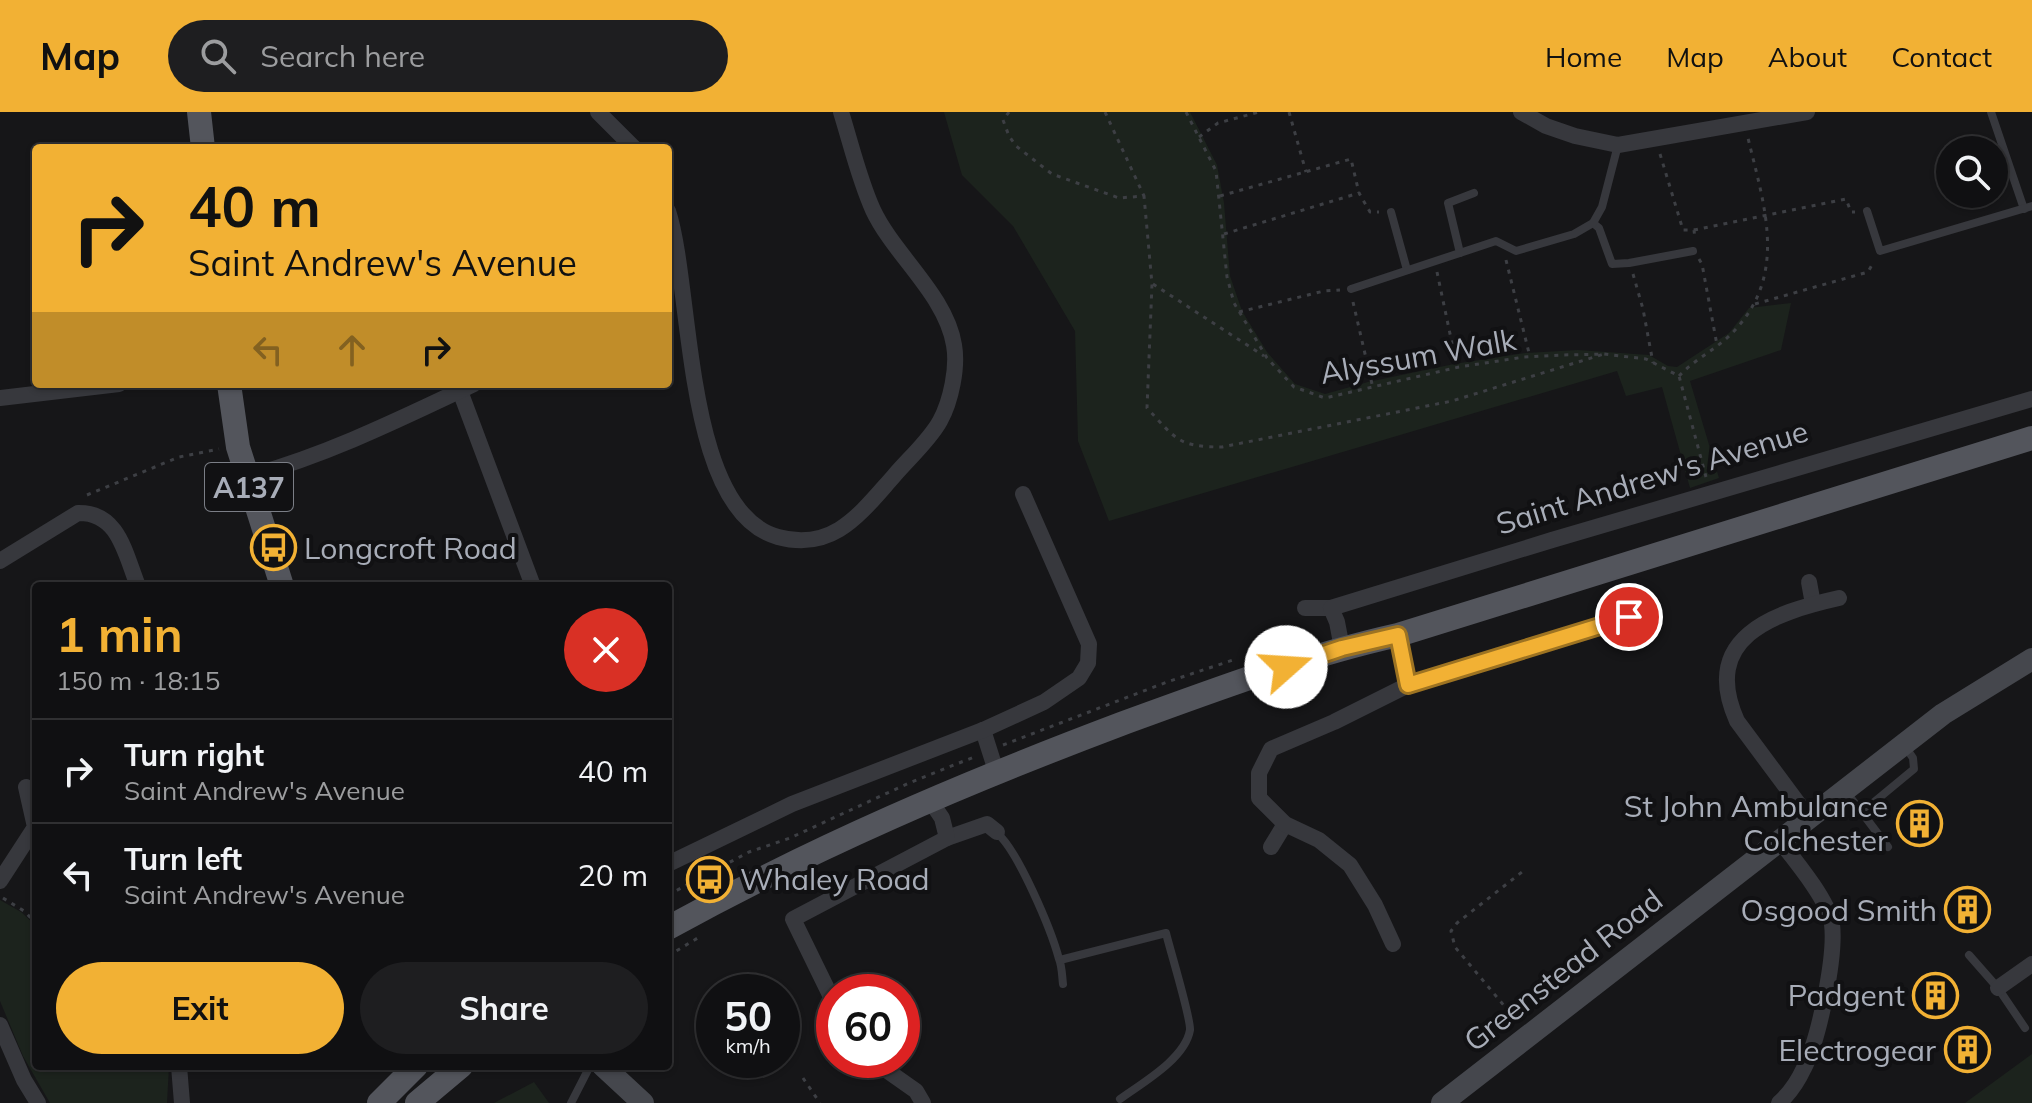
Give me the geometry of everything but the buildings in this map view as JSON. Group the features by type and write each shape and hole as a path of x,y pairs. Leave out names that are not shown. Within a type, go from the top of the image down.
{"main road":[{"path":"199,112 203,144"},
{"name":"A137","path":"230,388 238,447 281,582"},
{"path":"672,926 815,850 929,799 1173,705 1342,648 1398,635 2032,438"},
{"path":"379,1103 412,1070"},
{"path":"417,1103 456,1070"}],"street":[{"path":"598,112 630,144"},
{"path":"672,224 678,244 676,315 701,419 731,499 748,521 767,534 788,540 812,541 831,536 853,520 875,497 940,422 948,401 955,347 948,322 874,212 841,112"},
{"path":"1521,112 1546,126 1575,136 1618,145 1807,112"},
{"path":"0,398 85,388"},
{"path":"246,477 330,450 465,388"},
{"path":"467,388 532,582"},
{"name":"Saint Andrew's Avenue","path":"1305,608 1331,608 2032,399"},
{"path":"672,862 792,804 983,730 1044,702 1079,678 1088,663 1089,644 1023,494"},
{"path":"0,561 78,513 97,515 115,530 136,582"},
{"path":"1809,582 1813,604"},
{"path":"1809,818 1737,721 1726,682 1728,662 1748,633 1760,624 1813,604 1839,598"},
{"path":"1331,608 1342,648"},
{"path":"1393,944 1375,905 1350,865 1319,840 1285,824 1259,798 1259,773 1271,749 1408,685 1629,617"},
{"path":"1398,635 1408,685"},
{"name":"Greenstead Road","path":"1452,1100 1528,1035 1903,744 1943,714 2031,664"},
{"path":"983,730 996,771"},
{"path":"26,787 32,814"},
{"path":"929,799 942,818 947,838"},
{"path":"820,974 793,919 947,838 987,824 997,832"},
{"path":"1271,847 1285,824"},
{"path":"0,881 32,839"},
{"path":"1779,840 1819,896 1832,921 1831,961 1812,1044 1805,1067 1779,1103"},
{"path":"1998,988 2032,964"},
{"path":"0,1025 24,1080 38,1103"},
{"path":"179,1070 182,1103"},
{"path":"607,1070 643,1103"},
{"path":"898,1078 916,1091 923,1103"}],"lane":[{"path":"1867,211 1880,251 2028,208 1991,112"},
{"path":"1351,289 1496,241 1512,250 1574,234 1593,223 1602,207 1618,145"},
{"path":"1460,253 1448,203 1474,193"},
{"path":"1391,212 1407,270"},
{"path":"1593,223 1599,228 1612,264 1693,251"},
{"path":"1862,812 1914,769 1913,758 1903,744"},
{"path":"1845,789 1888,847"},
{"path":"997,832 1008,842 1060,960 1063,984"},
{"path":"1060,960 1166,933 1190,1028 1183,1046 1163,1068 1120,1099"},
{"path":"1969,955 1998,988 2025,1028"},
{"path":"571,1103 588,1070"}],"path":[{"path":"1009,112 1003,120 1009,136 1016,146 1052,174 1119,198 1144,196"},
{"path":"1105,112 1144,196 1152,284 1147,408 1179,442 1198,447 1222,447 1425,407 1604,354"},
{"name":"Alyssum Walk","path":"1186,112 1216,171 1227,277 1239,312 1267,358 1294,387 1306,394 1325,398 1457,367 1530,357 1604,354 1646,359 1679,376"},
{"path":"1199,137 1218,123 1259,112"},
{"path":"1289,112 1306,172"},
{"path":"1711,494 1679,376 1738,327 1755,304 1767,275 1769,234 1744,122"},
{"path":"1657,139 1683,230 1765,217 1846,199 1851,212 1867,211"},
{"path":"1220,196 1351,159 1359,193 1370,212 1391,212"},
{"path":"1224,234 1359,193"},
{"path":"1694,230 1696,247 1693,251 1702,264 1717,345"},
{"path":"1512,250 1506,260 1530,357"},
{"path":"1755,304 1868,272 1880,251"},
{"path":"1434,261 1457,367"},
{"path":"1629,263 1643,309 1653,363"},
{"path":"1152,284 1267,358"},
{"path":"1239,312 1324,291 1351,289 1373,385"},
{"path":"78,513 87,495 179,457 238,447"},
{"path":"1522,872 1451,931 1455,947 1528,1035"},
{"path":"0,896 32,919"},
{"path":"672,954 709,931"},
{"path":"803,1078 820,1103"}],"shaded area":[{"path":"944,112 1190,112 1217,165 1224,203 1230,276 1242,311 1267,352 1295,384 1325,394 1454,364 1525,353 1578,350 1649,355 1668,366 1677,367 1729,333 1749,308 1791,303 1781,350 1690,381 1719,478 1690,488 1662,387 1626,396 1617,371 1109,521 1078,441 1075,331 1013,226 962,175"},
{"path":"0,900 32,922 32,1070 169,1070 167,1103 50,1103 23,1056 0,1001"},
{"path":"2032,1054 2032,1103 1965,1103"},
{"path":"534,1082 549,1103 494,1103"}],"place":[{"name":"Longcroft Road","path":"273,548"},
{"name":"St John Ambulance Colchester","path":"1919,823"},
{"name":"Whaley Road","path":"709,879"},
{"name":"Osgood Smith","path":"1968,910"},
{"name":"Padgent","path":"1936,995"},
{"name":"Electrogear","path":"1967,1050"}],"route":[{"path":"1286,667 1342,648 1398,635 1408,685 1629,617"}]}
